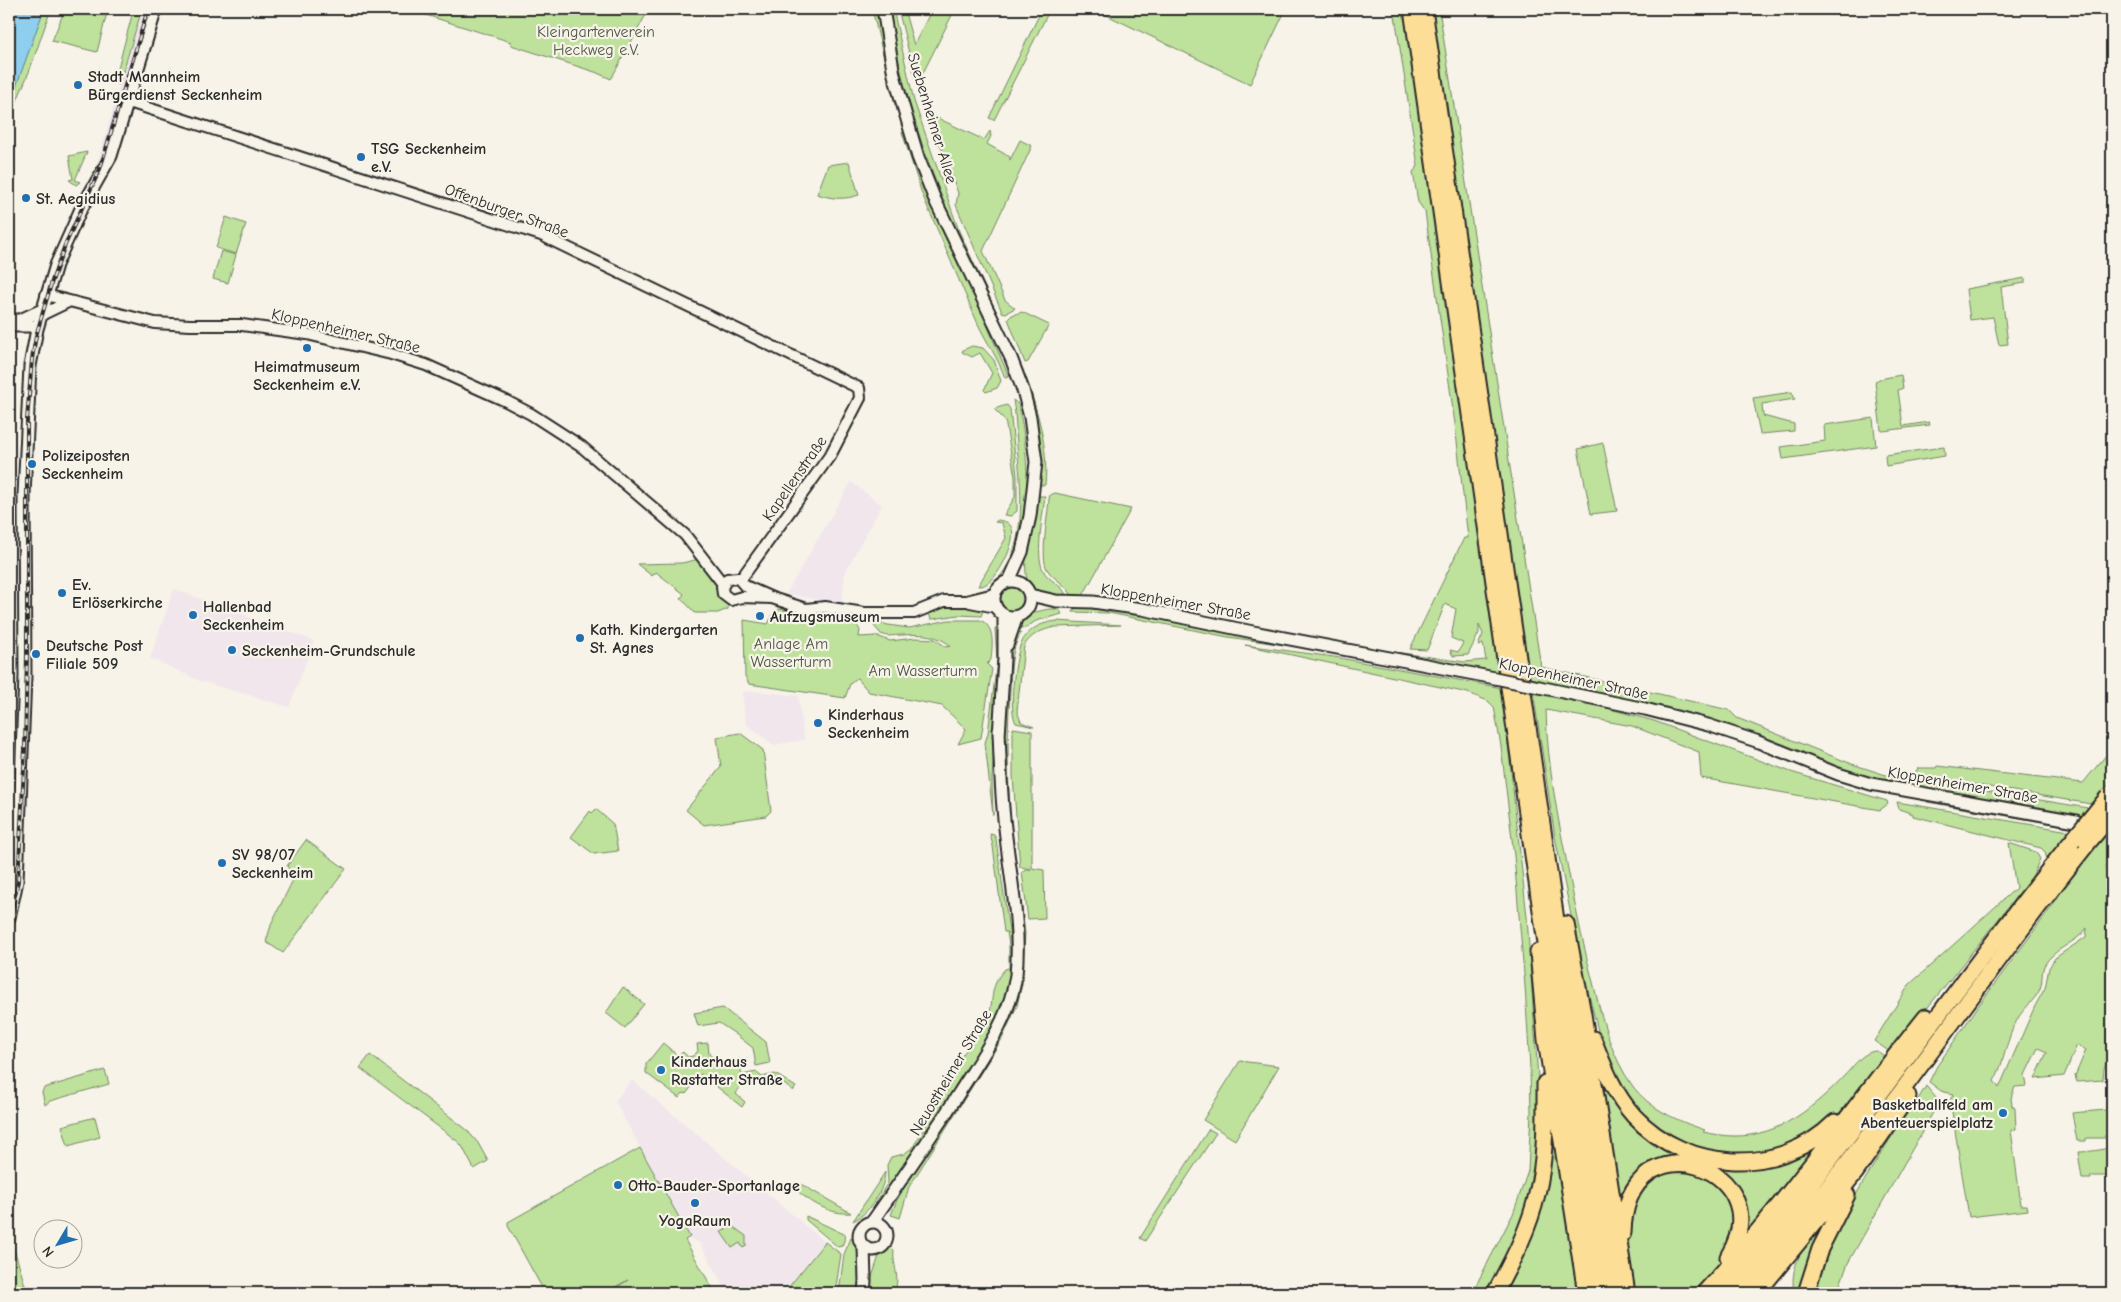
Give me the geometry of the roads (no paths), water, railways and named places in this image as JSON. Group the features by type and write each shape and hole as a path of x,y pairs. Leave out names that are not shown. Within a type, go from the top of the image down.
{"highway":[{"path":"1412,9 1536,871 1599,1293"},
{"path":"1424,9 1545,842 1614,1293"},
{"path":"1704,1293 1718,1287 1800,1200 1911,1062 1953,1019 2080,842 2110,795"},
{"path":"1738,1293 1796,1227 1911,1062 1948,989 1961,985 2080,842 2112,814"},
{"path":"1545,842 1556,874 1583,1014 1627,1293"},
{"path":"1536,871 1534,909 1546,1040 1586,1293"},
{"path":"1583,1014 1610,1080 1629,1109 1649,1130 1662,1139 1685,1151 1702,1157 1727,1161 1750,1161 1774,1158 1797,1150 1820,1136 1869,1087 1902,1075"},
{"path":"1495,1293 1519,1247 1537,1194 1545,1136 1544,1058 1546,1040"},
{"path":"1806,1293 1820,1250 1835,1217 1882,1136 1902,1075"},
{"path":"1718,1287 1869,1087"},
{"path":"1757,1293 1822,1216 1882,1136"},
{"path":"1622,1265 1624,1214 1636,1186 1656,1169 1673,1164 1701,1166 1717,1175 1730,1189 1737,1204 1739,1218 1737,1238 1718,1287"}],"main road":[{"path":"9,918 17,881 25,676 23,556 29,371 41,312 56,265 68,238 112,156 156,9"},
{"name":"Suebenheimer Allee","path":"883,9 894,76 908,124 935,200 954,236 1014,367 1030,417 1036,462 1030,516 1022,552 1009,581"},
{"name":"Suebenheimer Allee","path":"887,9 899,71 909,106 954,236"},
{"path":"9,320 20,320 41,312"},
{"path":"9,326 36,334"},
{"path":"21,328 36,334"},
{"name":"Suebenheimer Allee","path":"1022,552 1022,584"},
{"path":"1009,581 1022,584 1030,595 1028,608 1018,616 1000,611 994,594 1000,585 1009,581"},
{"name":"Kloppenheimer Straße","path":"1030,595 1056,601 1115,604 1287,639 1540,686 1708,725 1756,741 1838,774 1871,784 2076,821"},
{"name":"Kloppenheimer Straße","path":"1028,608 1056,601"},
{"name":"Neuostheimer Straße","path":"864,1293 864,1246 859,1239 860,1230 867,1223 872,1222 901,1183 984,1053 1002,1022 1016,976 1017,943 1006,889 997,828 994,789 1004,659 1000,611"},
{"name":"Neuostheimer Straße","path":"1004,659 1018,616"},
{"name":"Neuostheimer Straße","path":"865,1281 877,1249 881,1247 886,1239 884,1227 901,1183"},
{"path":"872,1222 884,1227"},
{"path":"864,1246 877,1249"}],"street":[{"name":"Offenburger Straße","path":"129,102 541,235 859,388"},
{"name":"Kloppenheimer Straße","path":"46,295 156,323 190,326 242,325 307,334 391,354 460,380 531,414 582,447 685,535 723,584 722,591 728,599 734,600 742,597 772,598"},
{"path":"41,312 68,302"},
{"name":"Kapellenstraße","path":"743,583 831,454 860,398 859,388"},
{"path":"723,584 730,577 743,583 742,597"},
{"name":"Kloppenheimer Straße","path":"743,583 772,598 806,609 825,607 848,609 864,613 914,613 944,601 966,601 994,594"},
{"name":"Kloppenheimer Straße","path":"966,601 1000,611"}],"water":[{"path":"9,9 44,9 9,106"}],"railway":[{"path":"9,923 18,881 25,749 27,420 32,359 36,336 52,281 65,245 100,169 148,9"}],"place":[{"name":"Stadt Mannheim Bürgerdienst Seckenheim","path":"78,85"},
{"name":"TSG Seckenheim e.V.","path":"361,157"},
{"name":"St. Aegidius","path":"26,198"},
{"name":"Heimatmuseum Seckenheim e.V.","path":"307,348"},
{"name":"Polizeiposten Seckenheim","path":"32,464"},
{"name":"Ev. Erlöserkirche","path":"62,593"},
{"name":"Hallenbad Seckenheim","path":"193,615"},
{"name":"Aufzugsmuseum","path":"760,616"},
{"name":"Kath. Kindergarten St. Agnes","path":"580,638"},
{"name":"Seckenheim-Grundschule","path":"232,650"},
{"name":"Deutsche Post Filiale 509","path":"36,654"},
{"name":"Kinderhaus Seckenheim","path":"818,723"},
{"name":"SV 98/07 Seckenheim","path":"222,863"},
{"name":"Kinderhaus Rastatter Straße","path":"661,1070"},
{"name":"Basketballfeld am Abenteuerspielplatz","path":"2003,1113"},
{"name":"Otto-Bauder-Sportanlage","path":"618,1185"},
{"name":"YogaRaum","path":"695,1203"}],"park label":[{"name":"Kleingartenverein Heckweg e.V.","path":"596,40"},
{"name":"Anlage Am Wasserturm","path":"791,652"},
{"name":"Am Wasserturm","path":"923,670"}]}
